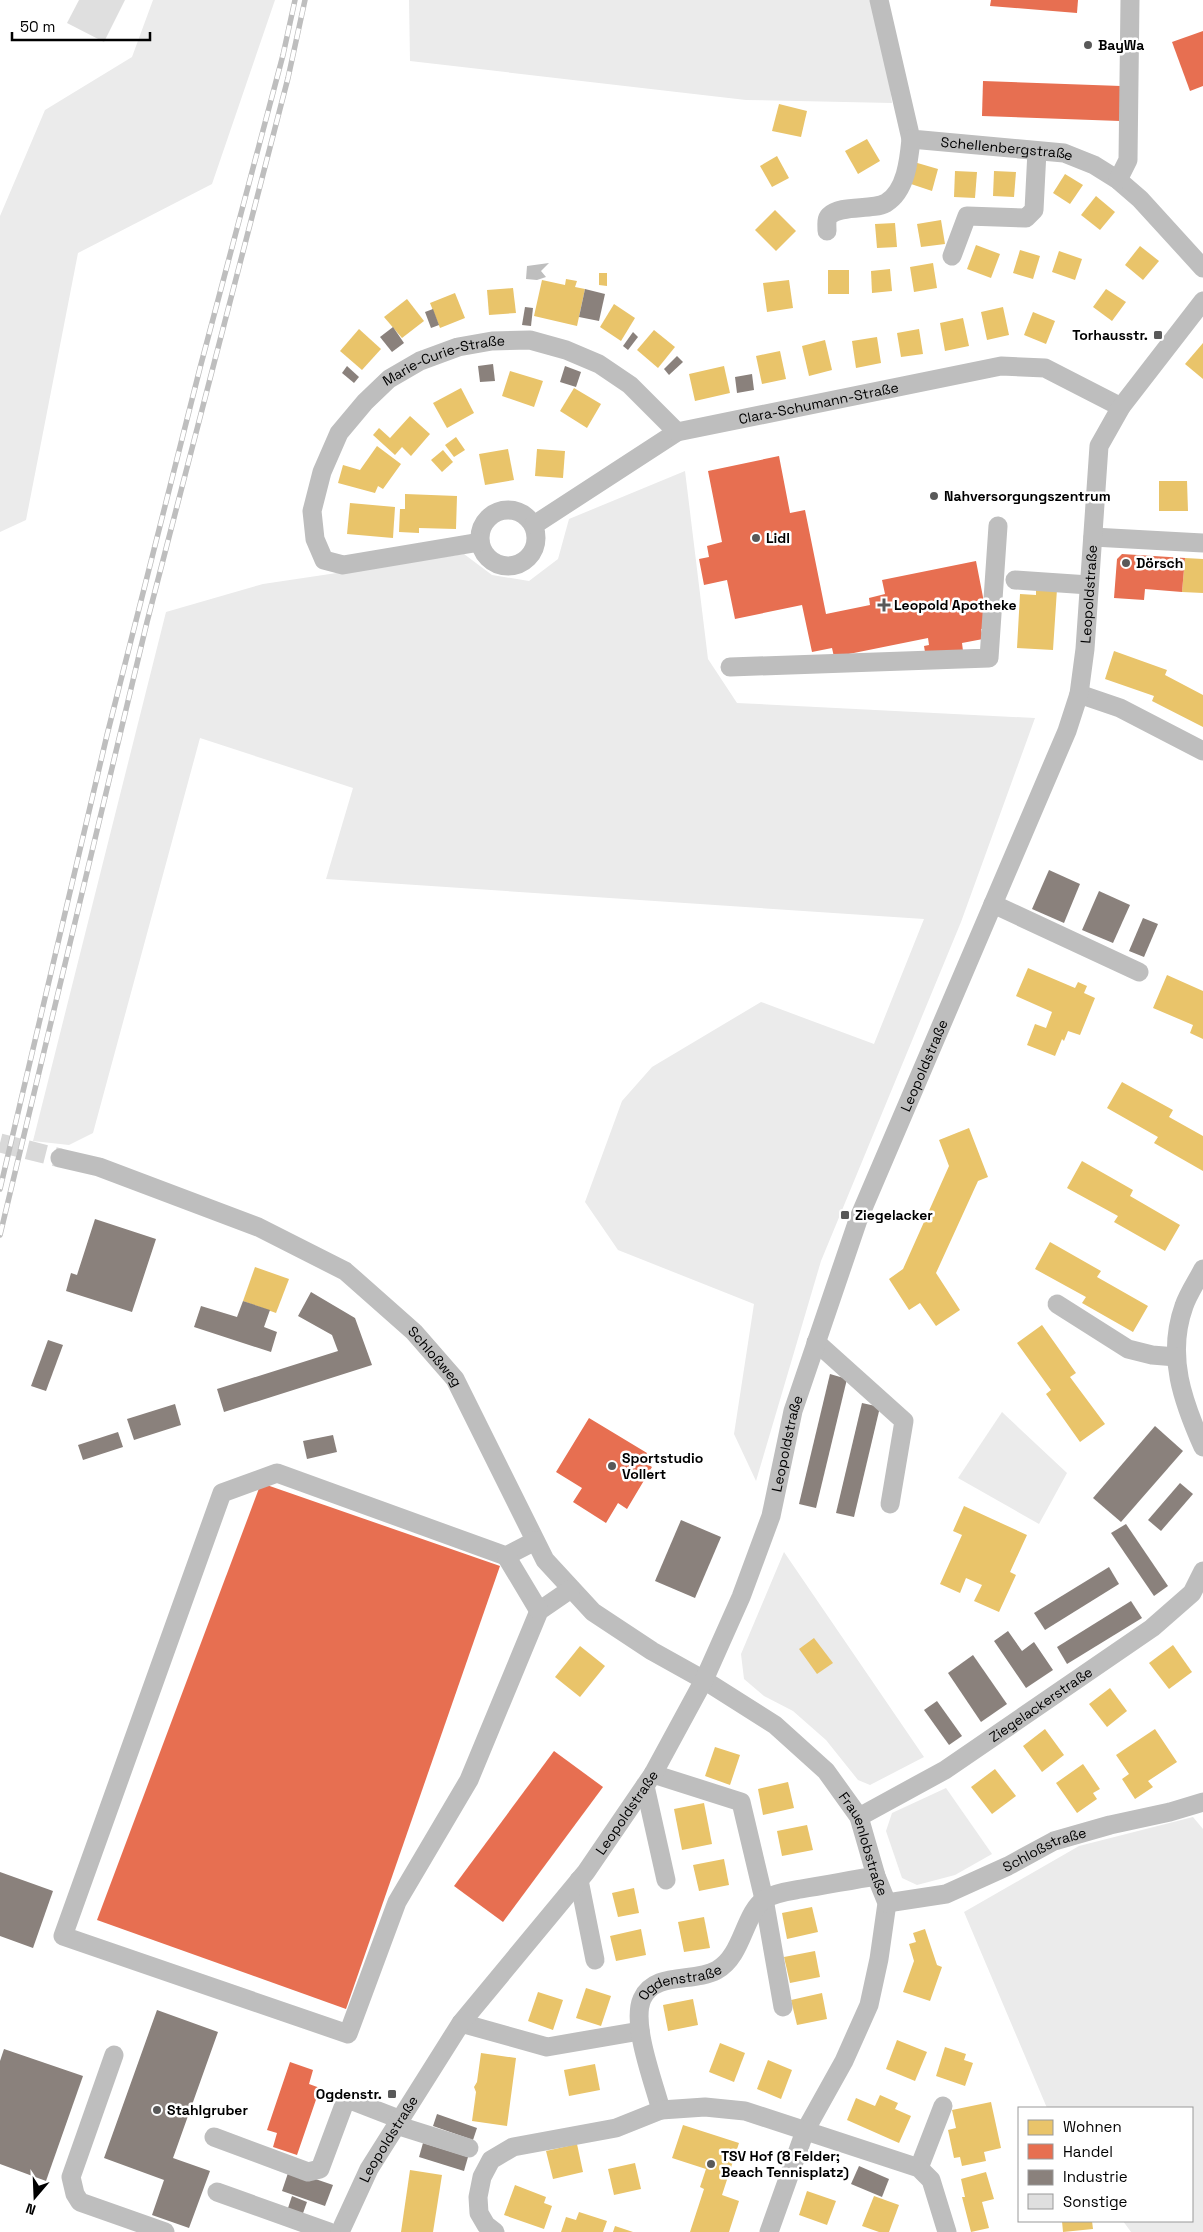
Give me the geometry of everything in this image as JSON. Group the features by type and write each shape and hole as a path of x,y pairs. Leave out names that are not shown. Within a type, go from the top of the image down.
{"street":[{"path":"827,231 827,220 840,210 872,207 886,203 895,195 909,161 911,140 879,0"},
{"path":"1118,180 1128,160 1130,0"},
{"name":"Schellenbergstraße","path":"911,140 1064,153 1094,165 1118,180 1140,199 1203,268"},
{"path":"952,256 967,216 1026,218 1034,210 1037,151"},
{"name":"Leopoldstraße","path":"340,2232 369,2169 461,2023 578,1880 649,1780 704,1680 741,1597 772,1516 793,1411 858,1220 1067,731 1078,694 1085,648 1099,446 1121,407 1203,301"},
{"name":"Marie-Curie-Straße","path":"480,542 343,565 324,560 315,539 312,512 322,472 339,433 365,402 389,379 420,361 458,347 492,341 530,340 539,342 566,350 599,364 630,385 677,432"},
{"name":"Clara-Schumann-Straße","path":"534,525 677,432 1001,366 1045,368 1121,407"},
{"path":"514,510 527,517 534,525 537,536 534,551 524,563 509,567 493,562 484,553 480,542 480,533 486,521 499,511 514,510"},
{"path":"730,667 989,658 998,526"},
{"path":"1093,537 1203,543"},
{"path":"1015,580 1089,585"},
{"path":"1078,694 1120,708 1203,751"},
{"path":"993,904 1139,972"},
{"name":"Schloßweg","path":"60,1158 99,1167 258,1226 344,1271 414,1332 455,1379 545,1560 593,1612 652,1651 704,1680"},
{"path":"1203,1269 1184,1307 1174,1352 1185,1407 1203,1447"},
{"path":"1057,1304 1128,1349 1152,1355 1176,1357"},
{"path":"816,1342 904,1421 890,1504"},
{"path":"539,1611 506,1556 277,1472 222,1493 63,1936 348,2034 397,1902 469,1780 539,1611 572,1589"},
{"path":"506,1556 535,1541"},
{"name":"Ziegelackerstraße","path":"859,1817 945,1770 1152,1628 1192,1593 1203,1571"},
{"name":"Frauenlobstraße","path":"704,1680 775,1725 826,1771 859,1817 876,1876 887,1903 879,1960 869,2005 844,2060 805,2132 769,2232"},
{"path":"666,1880 649,1780 741,1802 764,1899 783,2007"},
{"name":"Schloßstraße","path":"887,1903 946,1894 1008,1866 1054,1841 1110,1824 1170,1812 1203,1802"},
{"path":"764,1899 788,1892 876,1876"},
{"path":"578,1880 595,1960"},
{"name":"Ogdenstraße","path":"661,2110 640,2030 639,2009 642,1998 651,1987 663,1981 699,1976 717,1970 728,1961 739,1944 753,1913 764,1899"},
{"path":"461,2023 547,2047 640,2030"},
{"path":"114,2055 71,2177 75,2194 80,2202 165,2232"},
{"path":"214,2137 308,2172 320,2169 345,2102 350,2100 398,2122 469,2148"},
{"path":"919,2168 943,2106"},
{"path":"495,2232 486,2225 479,2213 478,2196 482,2177 491,2160 513,2146 616,2128 661,2110 705,2107 744,2110 805,2132 919,2168 931,2180 947,2232"},
{"path":"217,2192 329,2232"}],"shaded area":[{"path":"153,0 275,0 212,184 78,253 26,520 0,532 0,216 45,110 132,57"},
{"path":"409,0 879,0 892,103 746,100 410,61"},
{"path":"549,263 541,271 546,277 537,280 526,279 527,266"},
{"path":"685,471 708,659 737,703 1035,718 961,922 821,1261 756,1481 734,1434 754,1304 618,1250 585,1202 622,1101 652,1067 761,1002 874,1044 924,919 326,879 353,788 200,738 93,1133 69,1145 33,1141 166,612 263,584 464,554 492,575 529,581 558,559 569,519"},
{"path":"1002,1412 1067,1473 1039,1524 958,1478"},
{"path":"784,1552 924,1757 870,1785 858,1780 826,1740 793,1711 764,1696 744,1679 741,1654"},
{"path":"946,1788 992,1854 955,1875 917,1885 902,1878 886,1831 892,1813"},
{"path":"1193,1817 1203,1829 1203,2232 1131,2232 1124,2222 1193,2222 1193,2107 1047,2107 964,1912 1079,1846"}],"building: Wohnen":[{"path":"779,104 807,111 801,137 772,131"},
{"path":"867,139 880,161 858,174 845,151"},
{"path":"777,156 789,178 772,187 760,166"},
{"path":"914,162 938,169 932,191 908,183"},
{"path":"955,171 977,172 975,198 954,197"},
{"path":"994,171 1016,172 1014,197 993,196"},
{"path":"1065,174 1083,185 1070,204 1053,193"},
{"path":"1096,196 1115,212 1100,230 1081,215"},
{"path":"775,210 796,231 776,251 755,230"},
{"path":"941,220 945,244 921,247 917,224"},
{"path":"895,223 897,247 877,248 875,224"},
{"path":"976,245 1000,254 991,278 967,269"},
{"path":"1140,246 1159,261 1143,280 1125,265"},
{"path":"1020,250 1040,256 1033,279 1013,273"},
{"path":"1059,251 1082,259 1075,280 1052,272"},
{"path":"933,263 937,288 914,292 910,267"},
{"path":"890,269 892,291 872,293 871,271"},
{"path":"828,270 849,270 849,294 828,294"},
{"path":"599,273 607,273 607,286 599,285"},
{"path":"566,279 577,281 575,287 585,289 577,326 534,316 542,280 565,285"},
{"path":"789,280 793,308 767,312 763,283"},
{"path":"513,288 516,313 489,315 487,290"},
{"path":"1106,289 1126,302 1112,321 1093,307"},
{"path":"455,293 465,318 440,328 430,303"},
{"path":"407,299 424,321 402,338 384,317"},
{"path":"614,304 635,318 621,341 600,327"},
{"path":"1003,307 1009,335 987,340 981,312"},
{"path":"1033,312 1055,321 1046,344 1024,335"},
{"path":"963,318 969,346 945,351 940,323"},
{"path":"359,329 381,349 362,370 340,351"},
{"path":"919,329 923,354 901,357 897,333"},
{"path":"654,330 675,347 658,368 637,350"},
{"path":"877,337 881,363 856,368 852,341"},
{"path":"825,340 832,370 809,376 802,346"},
{"path":"1203,343 1203,379 1185,364"},
{"path":"780,351 786,379 762,384 756,356"},
{"path":"724,366 730,393 695,401 689,374"},
{"path":"510,371 543,381 534,407 502,396"},
{"path":"461,388 474,413 447,428 433,403"},
{"path":"574,388 601,404 587,428 560,411"},
{"path":"410,416 430,434 411,456 402,447 395,455 373,435 379,428 390,438"},
{"path":"456,437 465,450 454,457 445,445"},
{"path":"377,446 401,464 383,489 378,486 375,493 338,483 343,465 360,470"},
{"path":"508,449 514,480 485,485 479,454"},
{"path":"537,449 565,451 563,478 535,476"},
{"path":"443,450 453,462 442,472 431,460"},
{"path":"1159,481 1187,481 1188,511 1159,511"},
{"path":"405,494 457,496 456,529 419,528 419,533 399,532 400,509 405,509"},
{"path":"350,503 395,507 393,538 347,534"},
{"path":"1185,558 1203,559 1203,593 1182,592"},
{"path":"1036,588 1057,589 1053,650 1017,648 1020,594 1036,595"},
{"path":"1114,651 1167,670 1165,675 1203,695 1203,727 1152,701 1154,696 1105,679"},
{"path":"1028,968 1075,988 1078,982 1087,986 1084,993 1095,998 1080,1035 1068,1031 1064,1041 1062,1039 1055,1056 1027,1045 1035,1024 1046,1028 1052,1012 1016,996"},
{"path":"1167,975 1203,991 1203,1039 1190,1033 1193,1025 1153,1008"},
{"path":"1122,1082 1173,1110 1169,1117 1203,1136 1203,1171 1154,1143 1158,1137 1107,1108"},
{"path":"969,1128 988,1177 978,1181 936,1273 960,1310 936,1326 920,1303 909,1310 889,1279 903,1269 949,1166 939,1140"},
{"path":"1082,1161 1133,1190 1130,1196 1180,1225 1165,1251 1114,1222 1118,1216 1067,1188"},
{"path":"1050,1242 1101,1271 1097,1277 1148,1306 1133,1332 1082,1303 1086,1297 1035,1269"},
{"path":"255,1267 289,1279 276,1313 243,1301"},
{"path":"1042,1325 1076,1373 1070,1377 1105,1424 1080,1442 1046,1394 1051,1390 1017,1343"},
{"path":"964,1506 1027,1535 1010,1572 1016,1575 999,1612 974,1601 982,1585 966,1578 960,1593 940,1584 962,1535 953,1531"},
{"path":"814,1638 833,1663 817,1674 799,1649"},
{"path":"1173,1645 1192,1672 1169,1689 1149,1663"},
{"path":"580,1646 605,1666 580,1697 555,1677"},
{"path":"1110,1688 1127,1711 1107,1727 1089,1704"},
{"path":"1045,1729 1064,1755 1042,1772 1023,1746"},
{"path":"1155,1729 1177,1762 1148,1781 1153,1787 1135,1799 1122,1779 1129,1774 1116,1755"},
{"path":"715,1747 740,1755 730,1785 705,1776"},
{"path":"1083,1764 1100,1789 1093,1793 1097,1799 1077,1813 1056,1783"},
{"path":"995,1769 1016,1796 992,1814 971,1787"},
{"path":"788,1782 794,1808 763,1815 758,1789"},
{"path":"704,1803 712,1844 682,1850 674,1809"},
{"path":"807,1825 813,1850 782,1856 777,1831"},
{"path":"724,1859 729,1885 699,1891 693,1865"},
{"path":"634,1888 639,1913 618,1917 612,1893"},
{"path":"812,1907 818,1932 787,1939 782,1913"},
{"path":"704,1917 710,1948 684,1952 678,1922"},
{"path":"641,1929 646,1955 616,1961 610,1936"},
{"path":"925,1929 937,1965 942,1967 930,2001 903,1992 914,1961 909,1944 916,1942 913,1933"},
{"path":"815,1951 820,1977 790,1983 784,1957"},
{"path":"586,1988 611,1996 601,2026 576,2018"},
{"path":"538,1992 563,2000 553,2030 528,2021"},
{"path":"822,1993 827,2019 797,2025 791,2000"},
{"path":"693,1999 698,2025 668,2031 663,2005"},
{"path":"897,2040 927,2052 915,2081 886,2069"},
{"path":"720,2043 745,2053 734,2082 709,2072"},
{"path":"945,2047 966,2054 964,2060 973,2063 965,2086 936,2076"},
{"path":"481,2053 516,2058 507,2126 472,2121 476,2092 474,2087 477,2082"},
{"path":"768,2060 792,2070 781,2099 757,2089"},
{"path":"595,2064 600,2090 569,2096 564,2070"},
{"path":"880,2095 898,2103 895,2109 911,2116 899,2143 847,2120 856,2098 875,2106"},
{"path":"991,2102 1001,2148 984,2152 986,2161 962,2166 960,2157 954,2158 948,2130 956,2128 952,2110"},
{"name":"TSV Hof (8 Felder; Beach Tennisplatz)","path":"683,2125 739,2143 722,2195 739,2201 729,2232 690,2232 704,2189 700,2187 706,2169 672,2158"},
{"path":"577,2144 583,2172 553,2179 546,2151"},
{"path":"635,2163 641,2189 614,2195 608,2169"},
{"path":"410,2170 442,2175 433,2232 401,2232"},
{"path":"986,2172 994,2199 982,2202 989,2228 971,2232 962,2197 965,2197 961,2179"},
{"path":"515,2185 546,2197 544,2203 552,2206 544,2229 504,2215"},
{"path":"807,2191 836,2201 827,2225 799,2215"},
{"path":"874,2196 899,2205 889,2232 879,2232 862,2226"},
{"path":"579,2212 607,2221 603,2232 561,2232 566,2217 576,2220"},
{"path":"1062,2222 1092,2222 1093,2229 1063,2232"},
{"path":"615,2226 633,2232 613,2232"}],"building: Handel":[{"path":"991,0 1078,0 1077,13 990,6"},
{"path":"1203,31 1203,86 1190,91 1172,42"},
{"path":"983,81 1121,86 1120,121 982,116"},
{"path":"779,456 790,513 805,510 826,614 870,605 869,598 885,594 882,580 976,561 989,628 981,629 983,639 962,643 963,651 926,658 924,646 929,645 928,638 834,657 832,648 812,652 802,605 735,619 727,580 704,585 699,559 709,557 707,546 722,542 708,471"},
{"path":"1122,554 1185,558 1182,592 1145,589 1144,600 1114,598 1117,559"},
{"path":"589,1418 647,1453 642,1461 652,1467 627,1509 618,1503 606,1523 573,1502 582,1488 556,1472"},
{"path":"261,1483 500,1566 346,2009 97,1920"},
{"path":"554,1751 603,1787 503,1922 454,1886"},
{"path":"290,2062 313,2070 309,2084 320,2088 297,2155 273,2147 277,2133 267,2130"}],"building: Industrie":[{"path":"585,289 605,294 599,321 579,317"},
{"path":"525,307 533,308 531,326 522,325"},
{"path":"433,309 439,325 431,328 425,312"},
{"path":"393,327 404,343 392,352 380,337"},
{"path":"633,332 638,337 628,350 623,346"},
{"path":"677,356 683,362 669,375 664,369"},
{"path":"493,364 495,381 480,382 478,366"},
{"path":"347,366 359,377 354,383 342,373"},
{"path":"565,366 581,372 576,387 560,382"},
{"path":"752,374 754,390 737,393 735,377"},
{"path":"1049,870 1080,884 1064,923 1032,909"},
{"path":"1099,891 1130,905 1113,943 1082,930"},
{"path":"1143,918 1158,924 1144,957 1129,951"},
{"path":"95,1219 156,1239 132,1312 66,1291 71,1273 77,1275"},
{"path":"311,1292 355,1318 372,1365 224,1412 217,1389 338,1351 332,1335 298,1316"},
{"path":"243,1301 270,1310 264,1327 277,1332 271,1352 194,1327 201,1306 237,1317"},
{"path":"48,1340 63,1345 46,1391 31,1386"},
{"path":"830,1374 847,1379 816,1508 799,1504"},
{"path":"862,1403 880,1407 854,1517 836,1513"},
{"path":"175,1404 181,1425 134,1440 127,1419"},
{"path":"1155,1426 1183,1451 1121,1522 1093,1498"},
{"path":"118,1432 123,1447 83,1460 78,1445"},
{"path":"333,1435 337,1452 307,1459 303,1441"},
{"path":"1180,1483 1193,1494 1161,1531 1148,1520"},
{"path":"681,1520 721,1537 695,1598 655,1581"},
{"path":"1126,1524 1168,1586 1154,1596 1111,1533"},
{"path":"1109,1567 1119,1584 1045,1630 1034,1613"},
{"path":"1131,1601 1142,1618 1067,1664 1057,1647"},
{"path":"1008,1631 1022,1651 1034,1642 1053,1670 1026,1688 994,1641"},
{"path":"973,1655 1007,1704 981,1722 948,1673"},
{"path":"937,1701 962,1736 949,1745 924,1710"},
{"path":"0,1872 53,1891 33,1948 0,1936"},
{"path":"157,2010 218,2032 173,2158 210,2171 189,2228 152,2215 164,2180 104,2158"},
{"path":"4,2049 83,2076 46,2181 0,2164 0,2061"},
{"path":"437,2114 477,2128 473,2140 433,2126"},
{"path":"423,2143 468,2157 464,2171 419,2157"},
{"path":"859,2166 889,2179 882,2197 851,2184"},
{"path":"289,2170 333,2185 325,2206 282,2191"},
{"path":"292,2196 307,2202 302,2216 287,2211"}],"building: Sonstige":[{"path":"79,0 125,0 104,42 67,23"}],"tunnel":[{"path":"0,1143 60,1158"}],"railway":[{"path":"0,1189 107,735 200,368 283,55 295,0"},
{"path":"0,1235 147,622 288,78 305,0"}],"place":[{"name":"BayWa","path":"1088,45"},
{"name":"Torhausstr.","path":"1158,335"},
{"name":"Nahversorgungszentrum","path":"934,496"},
{"name":"Lidl","path":"756,538"},
{"name":"Dörsch","path":"1126,563"},
{"name":"Leopold Apotheke","path":"884,605"},
{"name":"Ziegelacker","path":"845,1215"},
{"name":"Sportstudio Vollert","path":"612,1466"},
{"name":"Ogdenstr.","path":"392,2094"},
{"name":"Stahlgruber","path":"157,2110"},
{"name":"TSV Hof (8 Felder; Beach Tennisplatz)","path":"711,2164"}]}
